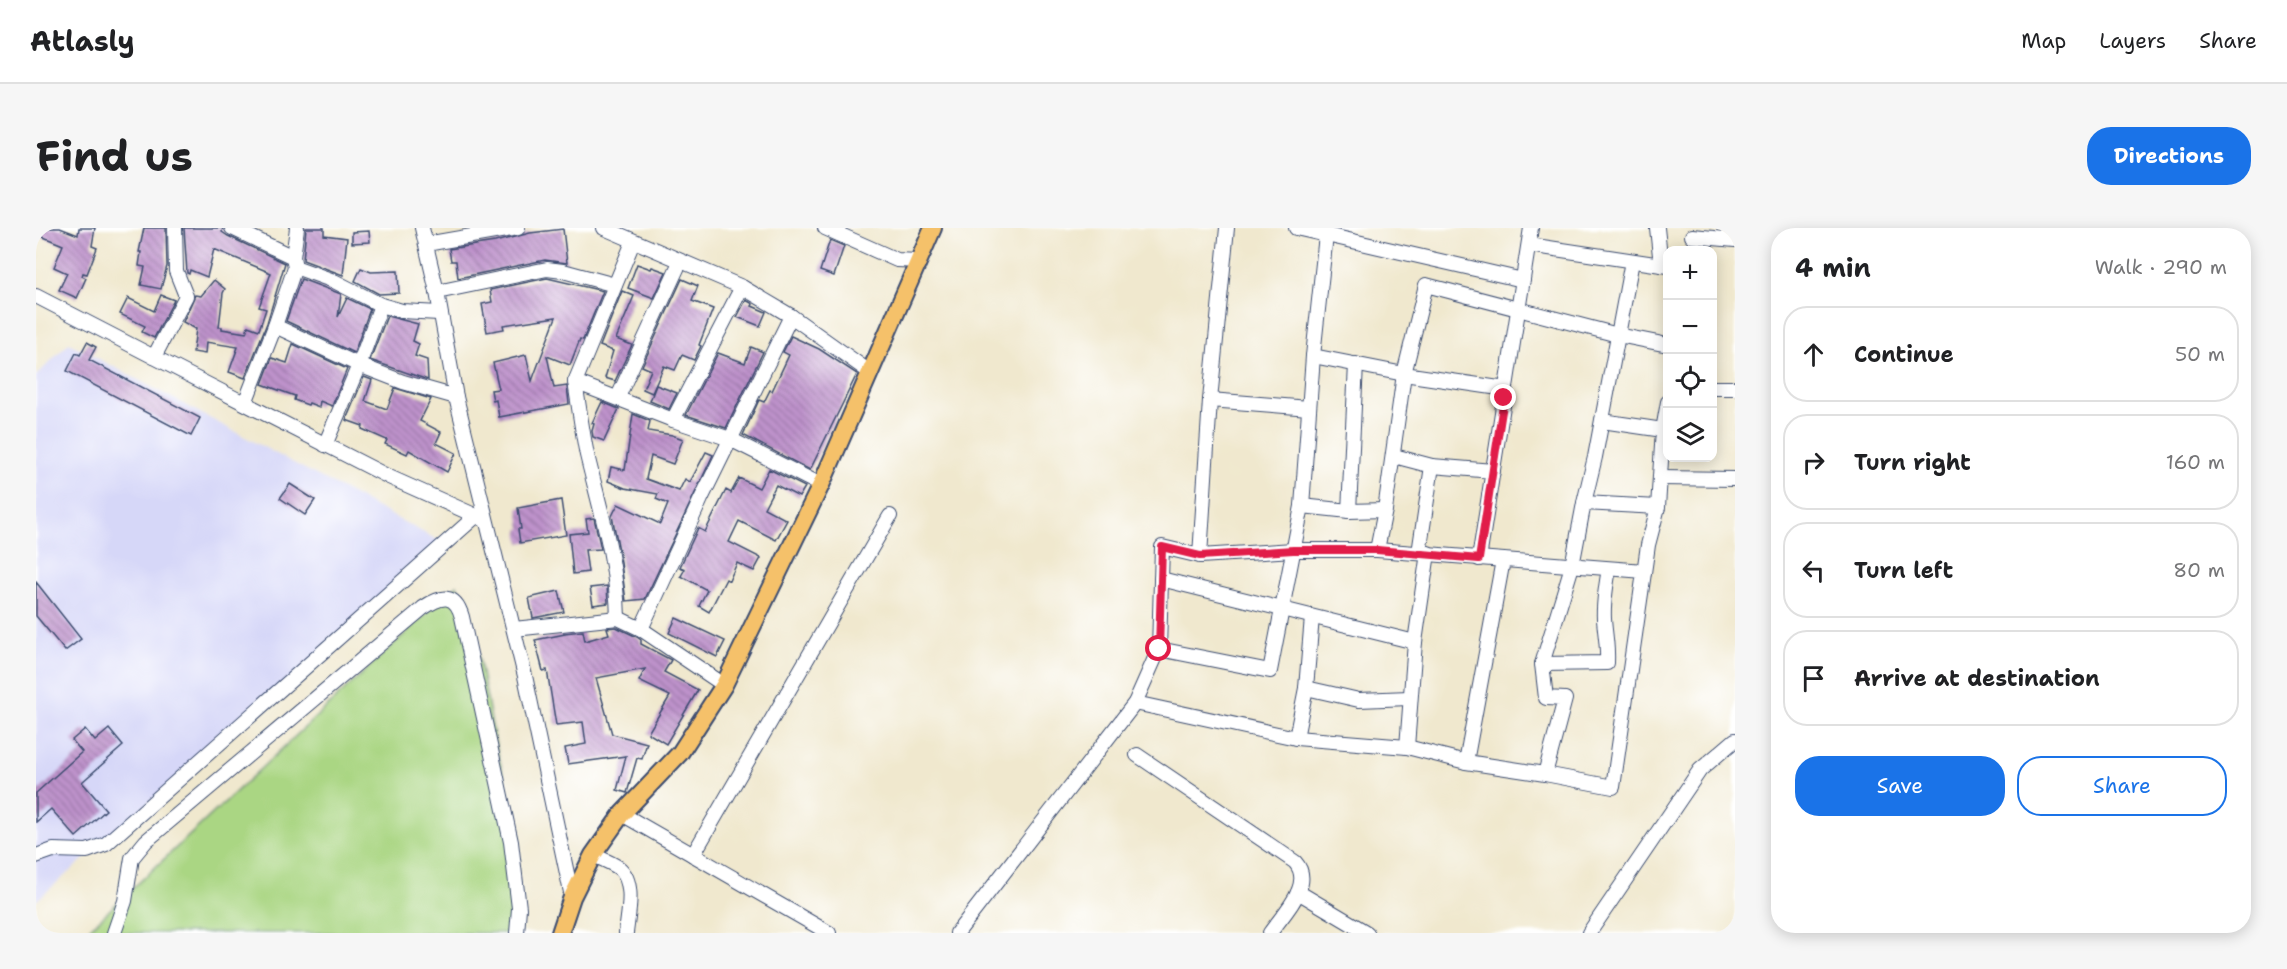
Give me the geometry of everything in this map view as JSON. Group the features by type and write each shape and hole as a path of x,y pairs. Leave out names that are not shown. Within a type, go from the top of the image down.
{"main road":[{"path":"560,933 572,897 594,855 622,814 680,753 724,685 821,486 933,228"}],"street":[{"path":"154,357 186,296 176,271 175,228"},
{"path":"232,228 381,305 402,311 440,313"},
{"path":"245,403 275,326 294,262 297,228"},
{"path":"422,228 437,292 481,518 514,630 572,897"},
{"path":"426,243 518,228"},
{"path":"604,228 742,287 791,316 871,373"},
{"path":"825,228 897,260 919,261"},
{"path":"1200,556 1210,400 1227,228"},
{"path":"1296,228 1523,280"},
{"path":"1479,559 1532,228"},
{"path":"1657,228 1663,260"},
{"path":"1159,649 1270,671 1302,506 1319,232"},
{"path":"1692,238 1735,240"},
{"path":"618,618 615,577 588,455 575,382 633,242"},
{"path":"1528,245 1663,265"},
{"path":"1545,774 1565,699 1545,698 1542,664 1572,566 1632,261"},
{"path":"618,397 681,262"},
{"path":"437,292 547,269 615,285"},
{"path":"1377,550 1394,456 1404,374 1426,285 1618,335 1663,344"},
{"path":"673,420 742,287"},
{"path":"36,296 389,477 481,518"},
{"path":"325,445 359,365 381,305"},
{"path":"640,629 791,316"},
{"path":"275,326 359,365 456,397"},
{"path":"1312,356 1404,374 1506,388"},
{"path":"1349,511 1356,364"},
{"path":"575,382 673,420 730,439 821,486"},
{"path":"1717,388 1735,388"},
{"path":"1210,400 1309,408"},
{"path":"1135,703 1296,738 1407,747 1507,770 1545,774 1613,787 1644,571 1658,507 1663,430 1602,421"},
{"path":"1394,456 1432,466 1493,471"},
{"path":"1407,747 1414,642 1432,466"},
{"path":"1660,478 1735,479"},
{"path":"1584,503 1658,507"},
{"path":"1302,506 1349,511 1385,510"},
{"path":"693,855 890,516"},
{"path":"36,856 53,850 87,851 106,844 481,518"},
{"path":"957,933 1135,703 1159,649 1162,547 1200,556 1293,550 1377,550 1644,571"},
{"path":"1466,762 1503,560"},
{"path":"1542,664 1607,663 1608,640 1604,619 1609,569"},
{"path":"1161,579 1414,642"},
{"path":"114,933 125,901 132,858 146,841 423,608 435,600 446,598 453,600 462,616 509,831 518,897 518,933"},
{"path":"1296,738 1306,688 1312,617"},
{"path":"514,630 618,618 640,629 724,685"},
{"path":"1306,688 1359,700 1410,698"},
{"path":"1589,933 1700,770 1735,740"},
{"path":"1137,755 1301,868 1302,883 1298,892 1270,933"},
{"path":"622,814 829,933"},
{"path":"594,855 619,868 627,878 629,892 626,933"},
{"path":"1298,892 1367,933"}],"shaded area":[{"path":"69,343 445,544 36,901 36,376"}],"green space":[{"path":"457,585 479,657 495,741 519,837 513,933 85,933"}],"building":[{"path":"36,228 60,228 78,235 79,228 95,228 92,246 97,248 87,274 83,273 82,276 86,278 77,298 59,290 67,273 54,267 63,245 36,234"},
{"path":"144,228 166,228 167,266 161,289 141,285 145,267 139,266 141,252 139,252"},
{"path":"184,228 223,228 222,232 228,236 285,263 267,323 245,378 229,372 238,347 206,342 205,354 193,352 196,329 183,322 195,295 201,296 214,280 225,289 219,327 246,333 248,326 259,330 266,309 259,307 271,273 214,249 207,277 190,270 189,274 187,273"},
{"path":"306,228 324,228 324,235 347,238 343,275 303,260"},
{"path":"563,229 567,263 545,260 458,278 456,261 451,261 449,249"},
{"path":"369,231 370,242 352,243 352,232"},
{"path":"830,240 844,246 834,276 820,271"},
{"path":"637,264 666,272 654,298 628,288"},
{"path":"361,268 371,272 398,271 399,293 379,294 355,281"},
{"path":"547,278 603,291 570,365 547,356 554,388 567,386 569,404 499,417 496,400 493,401 491,390 499,389 493,363 526,355 532,381 556,317 503,325 504,329 487,332 482,304 492,302 490,290"},
{"path":"301,279 341,294 338,317 347,298 370,309 354,353 286,321"},
{"path":"682,279 698,286 692,301 713,309 694,360 682,355 675,370 664,366 652,393 643,389 651,370 642,366"},
{"path":"622,291 634,296 616,339 632,345 615,381 605,378 613,351 600,346"},
{"path":"161,295 174,300 154,338 142,332 145,326 120,314 128,298 154,311"},
{"path":"746,300 753,304 752,306 766,312 760,326 737,317"},
{"path":"387,316 418,324 413,341 419,344 415,356 427,360 428,380 370,360"},
{"path":"791,336 819,349 857,374 810,470 743,435 759,400 764,402 770,390 772,391 789,355 783,352"},
{"path":"87,342 96,347 89,360 200,418 191,436 67,371 76,353 80,355"},
{"path":"293,344 347,369 332,406 320,401 319,407 309,403 308,405 294,400 295,396 262,384 272,358 287,363"},
{"path":"751,347 763,352 726,428 686,415 718,353 745,363"},
{"path":"364,377 372,380 365,401 387,409 395,388 431,399 420,421 441,432 436,443 456,453 447,472 409,450 407,454 385,444 387,440 362,429 363,426 346,420"},
{"path":"656,385 677,393 669,409 650,401"},
{"path":"602,402 619,409 604,441 593,437 592,431 594,424 592,423"},
{"path":"633,414 650,421 648,431 683,439 673,464 651,456 646,479 679,491 685,479 690,482 706,452 713,455 645,599 626,601 612,516 618,504 660,524 668,504 656,499 658,494 625,488 608,481 611,467 625,470"},
{"path":"769,469 805,487 799,497 776,485 764,508 787,520 776,540 739,521 729,542 761,558 754,571 737,563 729,581 726,579 709,612 699,606 707,590 681,576 685,569 680,567 698,528 705,532 726,490 731,493 739,478 759,488"},
{"path":"290,484 315,500 305,515 280,498"},
{"path":"561,500 566,535 520,543 518,508"},
{"path":"594,518 601,549 585,550 588,572 573,574 569,534 588,532 586,519"},
{"path":"36,582 81,639 65,651 36,616"},
{"path":"607,586 608,603 593,605 590,588"},
{"path":"559,591 564,612 533,618 529,598"},
{"path":"676,618 725,641 717,657 669,633"},
{"path":"616,627 637,637 641,640 641,644 671,660 664,672 698,690 666,744 648,733 670,696 639,681 645,669 596,678 612,734 647,743 642,759 637,758 627,793 617,790 626,756 568,764 565,748 586,744 583,722 556,725 547,670 543,671 535,640 583,631 585,641 609,634 607,628"},
{"path":"85,729 95,741 109,729 123,746 82,782 106,810 76,837 51,809 36,822 36,793 82,752 72,740"}],"route":[{"path":"1159,649 1162,547 1200,556 1293,550 1377,550 1479,559 1504,398"}]}
